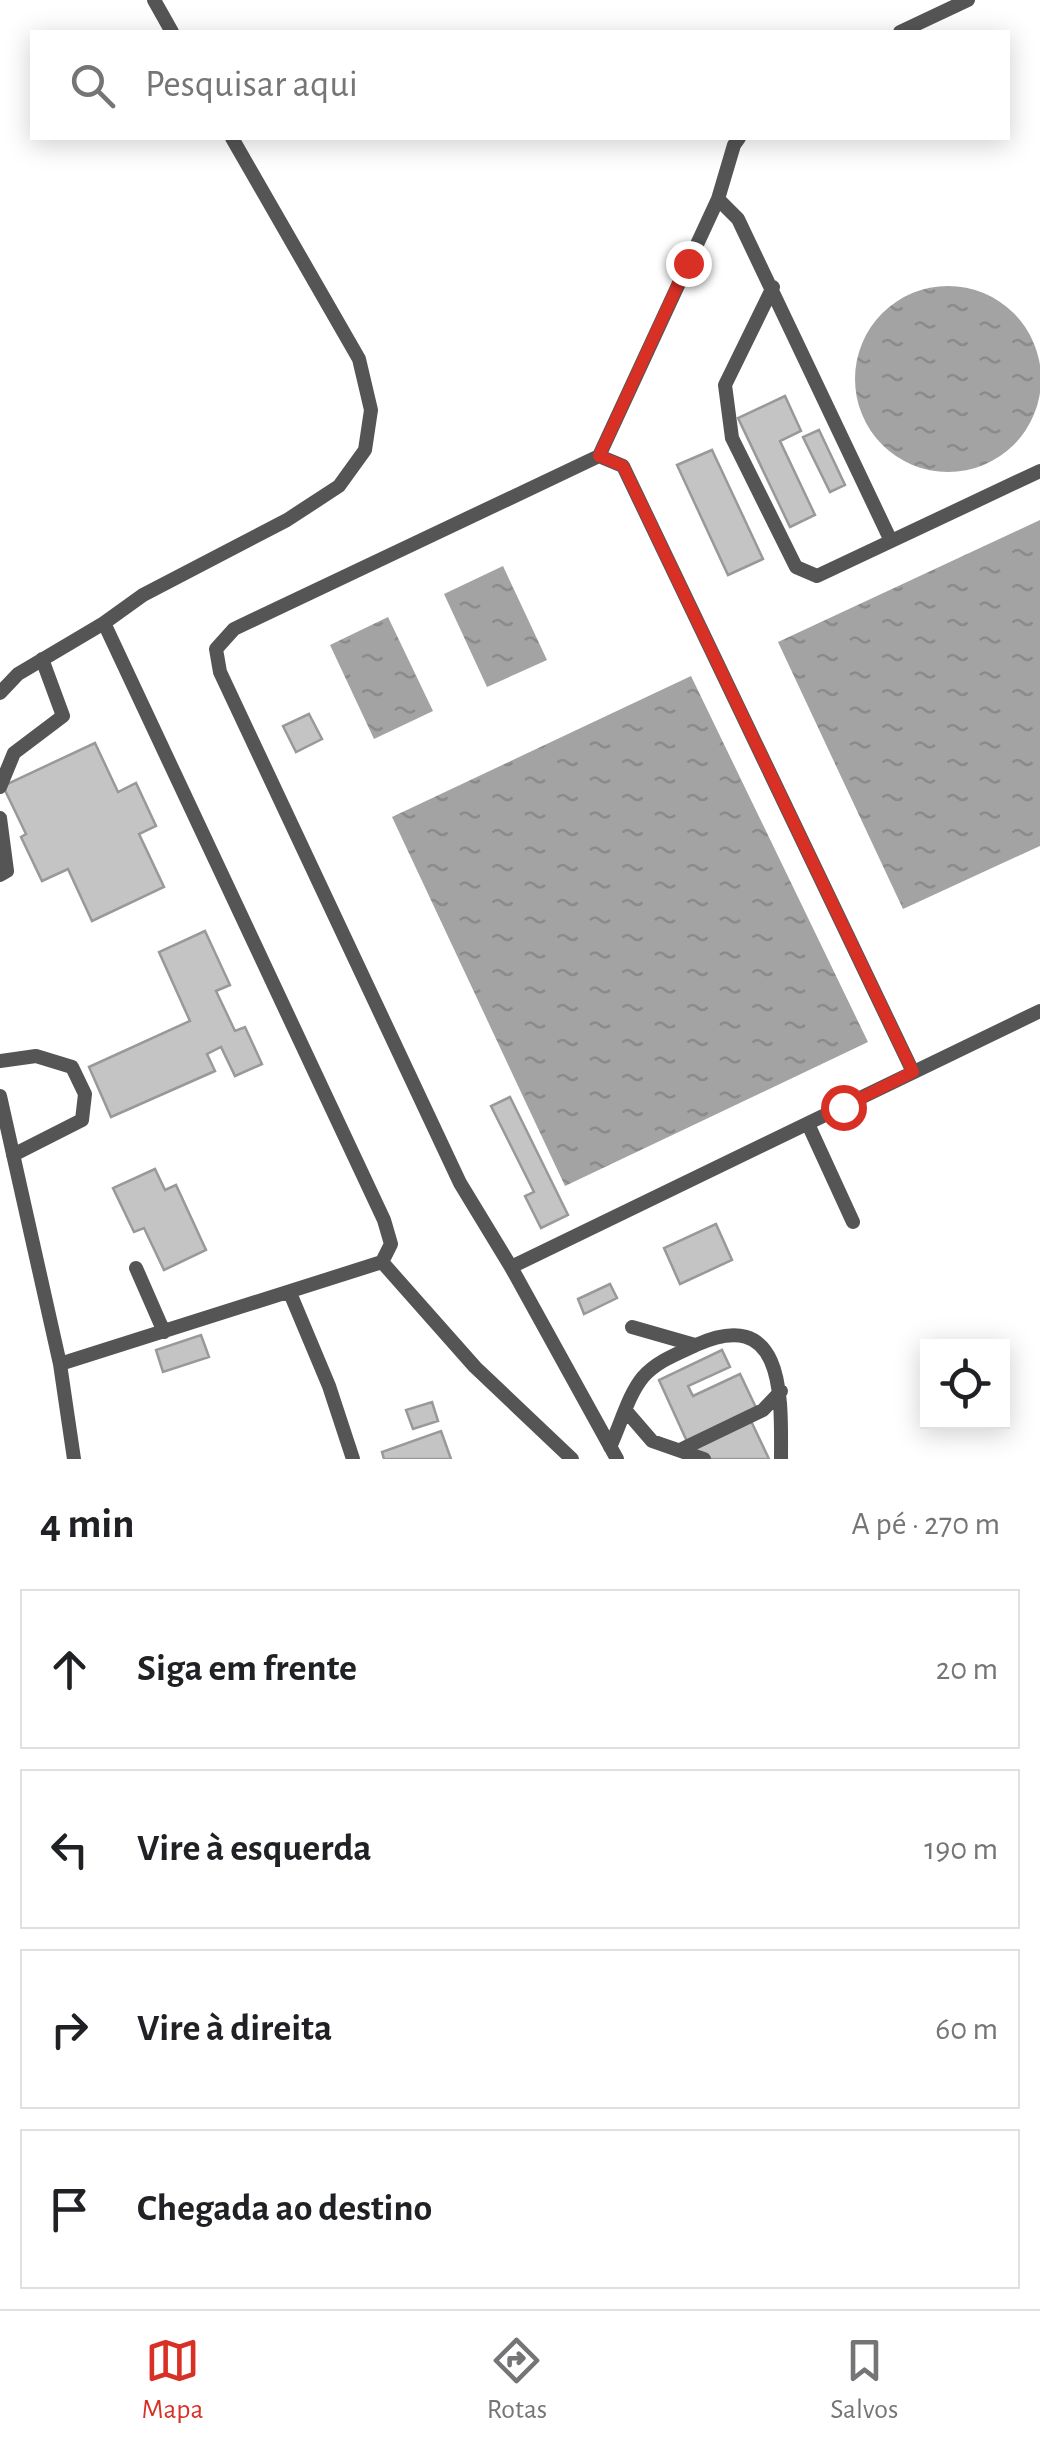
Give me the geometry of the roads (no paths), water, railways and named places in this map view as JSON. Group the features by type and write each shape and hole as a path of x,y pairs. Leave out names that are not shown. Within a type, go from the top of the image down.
{"lane":[{"path":"154,0 171,30"},
{"path":"904,30 968,0"},
{"path":"0,693 18,674 143,595 288,520 339,486 365,450 372,410 359,359 233,140"},
{"path":"613,1453 460,1183 220,672 216,649 234,629 599,456 718,199 738,140"},
{"path":"718,199 738,219 891,540"},
{"path":"772,287 725,386 732,438 796,567 817,576 1040,472"},
{"path":"599,456 623,466 913,1072"},
{"path":"60,1364 382,1262 391,1244 384,1220 104,623"},
{"path":"0,787 14,753 63,716 42,659"},
{"path":"0,818 7,871 0,875"},
{"path":"511,1267 1040,1011"},
{"path":"0,1061 36,1056 72,1067 85,1094 82,1120 13,1155"},
{"path":"0,1096 60,1364 74,1459"},
{"path":"808,1124 853,1222"},
{"path":"382,1262 476,1367 572,1459"},
{"path":"136,1268 164,1332"},
{"path":"290,1293 329,1386 353,1459"},
{"path":"632,1327 695,1345"},
{"path":"613,1453 631,1394 645,1374 663,1360 730,1334 748,1338 764,1350 774,1366 780,1391 782,1459"},
{"path":"682,1450 763,1410 780,1391"},
{"path":"627,1412 652,1441 704,1459"}],"water":[{"path":"948,286 984,293 1014,313 1034,343 1041,379 1034,415 1014,445 984,465 948,472 912,465 882,445 862,415 855,379 862,343 882,313 912,293"},
{"path":"1040,520 1040,846 903,909 778,642"},
{"path":"503,566 547,660 487,687 444,594"},
{"path":"388,617 433,711 374,739 330,645"},
{"path":"691,676 868,1042 565,1186 392,817"}]}
